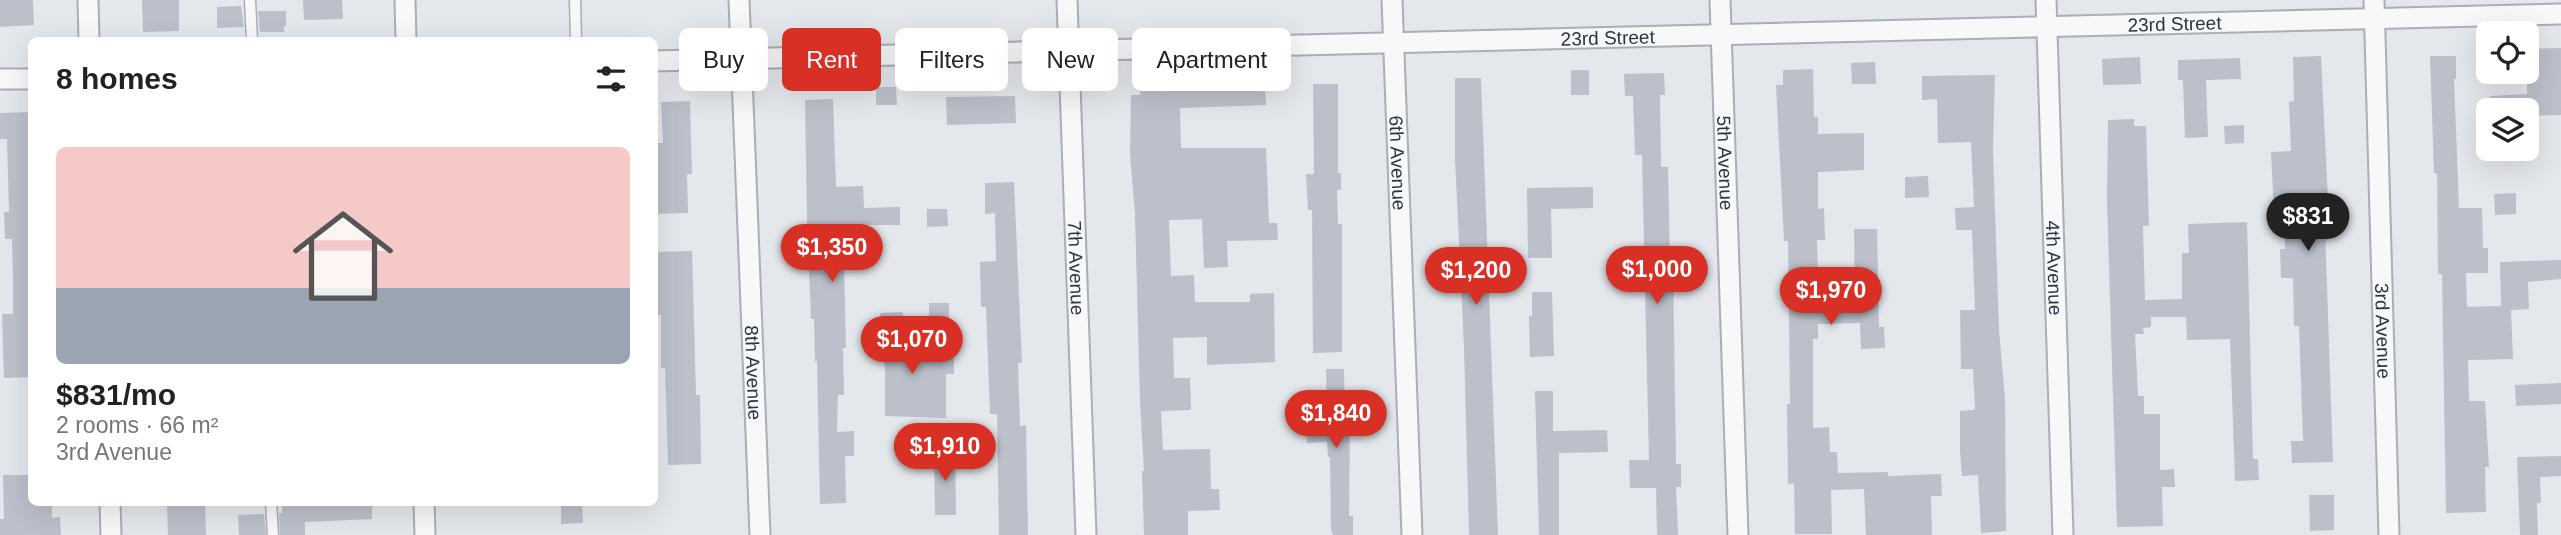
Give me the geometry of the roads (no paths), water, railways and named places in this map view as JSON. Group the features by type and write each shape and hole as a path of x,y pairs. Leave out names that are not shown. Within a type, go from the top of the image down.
{"street":[{"path":"88,0 89,37"},
{"path":"405,0 406,37"},
{"name":"8th Avenue","path":"739,0 740,28"},
{"name":"7th Avenue","path":"1067,0 1068,28"},
{"name":"6th Avenue","path":"1392,0 1412,535"},
{"name":"5th Avenue","path":"1720,0 1738,535"},
{"name":"4th Avenue","path":"2046,0 2063,535"},
{"name":"23rd Street","path":"1118,51 2047,26 2374,9 2561,14"},
{"name":"3rd Avenue","path":"2374,9 2389,535"},
{"name":"23rd Street","path":"768,58 1022,53"},
{"name":"23rd Street","path":"658,61 679,60"},
{"path":"0,79 28,79"},
{"name":"8th Avenue","path":"743,91 760,535"},
{"name":"7th Avenue","path":"1070,91 1086,535"},
{"path":"110,506 111,535"},
{"path":"424,506 425,535"}],"lane":[{"path":"250,0 252,37"},
{"path":"575,0 576,37"},
{"path":"271,506 273,535"}]}
